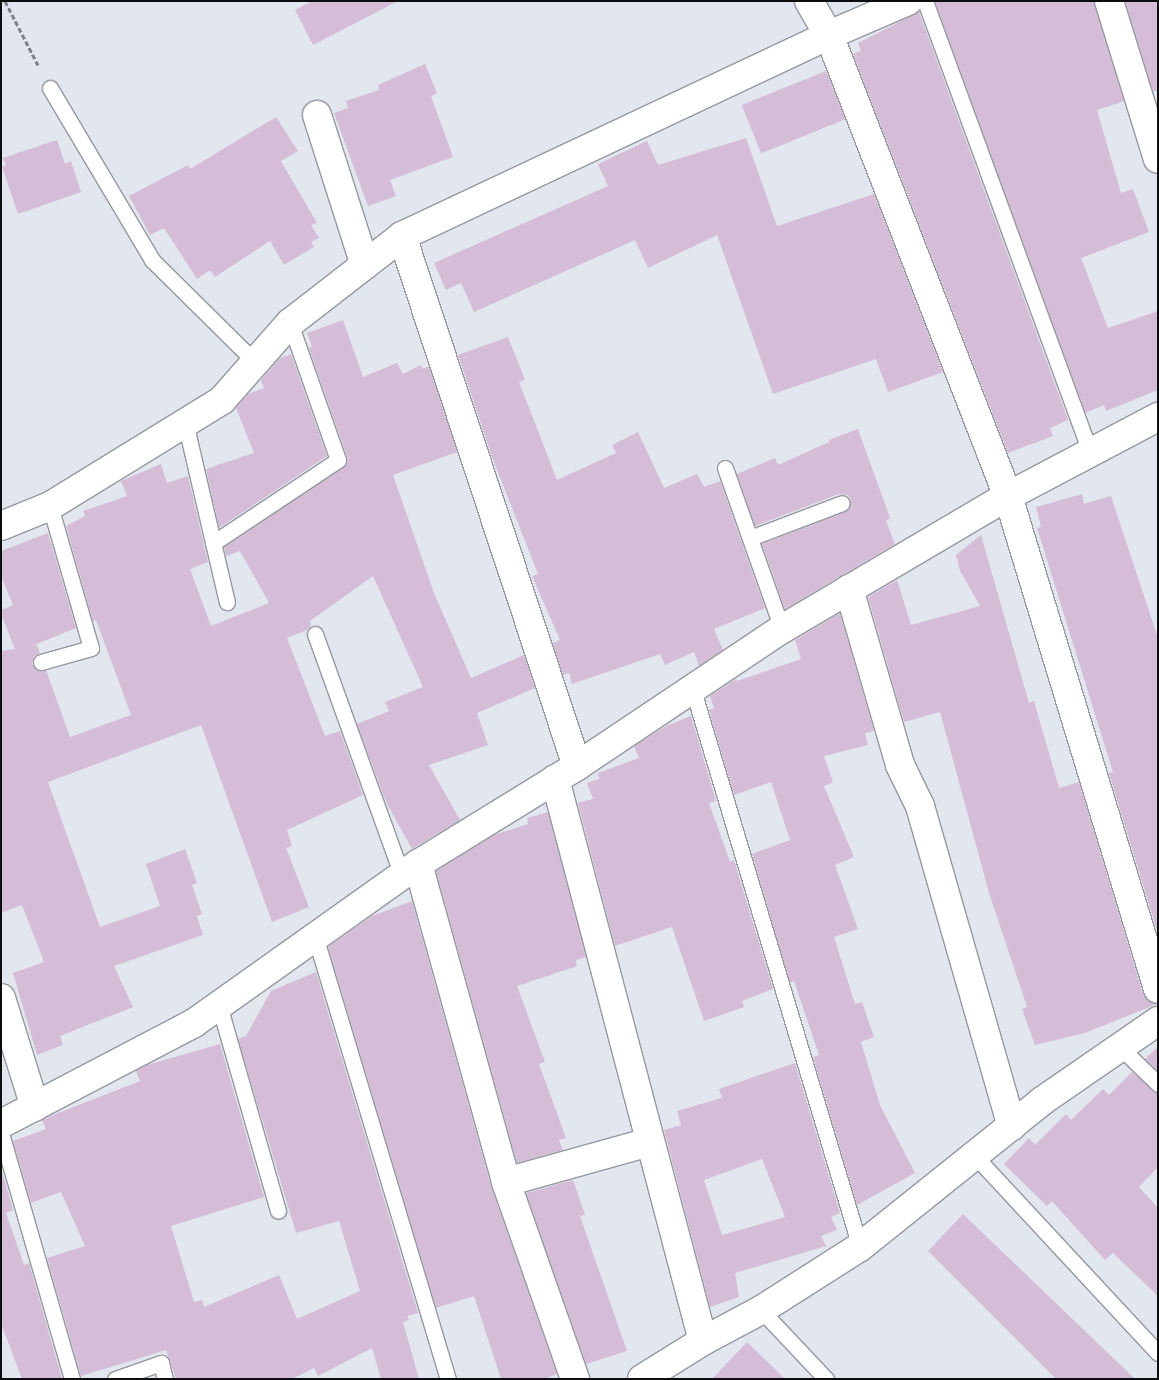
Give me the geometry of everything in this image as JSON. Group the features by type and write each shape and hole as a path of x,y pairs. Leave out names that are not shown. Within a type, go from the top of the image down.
{"street":[{"path":"809,1 829,35 1008,496 1158,989"},
{"path":"1,526 50,506 222,400 290,323 402,236 829,35 908,1"},
{"path":"1109,1 1158,159"},
{"path":"317,115 364,265"},
{"path":"402,236 566,773 649,1142 703,1341"},
{"path":"1,1124 194,1023 410,870 566,773 692,687 782,629 1008,496 1158,417"},
{"path":"849,589 900,765 920,806 1012,1126"},
{"path":"410,870 506,1182 575,1379"},
{"path":"1,998 35,1107"},
{"path":"642,1379 703,1341 761,1310 860,1247 1012,1126 1158,1021"},
{"path":"506,1182 649,1142"}],"lane":[{"path":"925,1 1090,453"},
{"path":"50,88 152,260 254,362"},
{"path":"213,543 338,460 290,323"},
{"path":"185,422 227,602"},
{"path":"725,468 782,629"},
{"path":"750,538 842,502"},
{"path":"41,662 91,648 50,506"},
{"path":"315,634 410,870"},
{"path":"692,687 860,1247"},
{"path":"315,936 448,1379"},
{"path":"219,1005 278,1210"},
{"path":"1120,1047 1158,1084"},
{"path":"1,1133 72,1379"},
{"path":"974,1155 1158,1353"},
{"path":"761,1310 826,1379"},
{"path":"115,1379 161,1363 165,1379"}],"path":[{"path":"5,1 50,88"}],"building":[{"path":"312,1 398,1 313,45 295,10"},
{"path":"1094,1 1124,101 1097,110 1121,193 1133,189 1149,232 1081,258 1108,328 1158,311 1158,390 1106,411 1104,405 1085,413 935,2"},
{"path":"1125,1 1158,1 1158,90 1153,92"},
{"path":"919,12 1068,420 1050,428 1053,436 1008,453 853,54 861,51 858,43"},
{"path":"425,64 437,93 431,96 453,157 390,180 396,196 368,206 334,113 348,108 346,101 379,90 378,85"},
{"path":"826,71 845,119 761,153 742,105"},
{"path":"276,117 298,151 281,161 317,223 311,225 319,238 311,242 314,247 284,265 270,241 215,277 210,270 197,279 164,228 150,235 129,196 188,165 190,169"},
{"path":"746,138 777,226 874,194 943,372 888,392 876,359 773,394 717,235 648,268 635,240 474,312 461,283 446,290 434,263 608,186 598,164 647,141 658,165"},
{"path":"57,140 65,164 71,161 81,192 18,214 2,167 6,165 3,158"},
{"path":"343,320 363,377 397,363 403,374 421,365 423,369 429,366 457,452 393,475 434,593 471,678 524,655 535,688 477,713 488,745 429,765 460,820 412,849 386,802 357,724 389,711 385,702 423,687 373,576 310,621 311,625 307,630 287,638 325,736 340,731 363,795 287,830 292,846 286,848 309,907 272,922 201,725 48,782 100,927 160,906 146,864 185,849 197,883 192,885 202,914 197,916 203,935 114,966 133,1007 60,1036 63,1045 37,1055 13,973 44,962 22,905 1,913 1,651 15,649 1,614 1,610 13,605 1,576 1,551 48,533 76,628 32,646 37,645 40,653 34,656 32,664 38,671 46,670 70,737 131,715 96,620 93,621 66,526 85,516 83,511 127,496 121,481 161,464 167,483 188,476 208,562 190,569 211,626 269,603 240,551 226,556 224,547 346,464 347,457 309,348 312,347 307,333"},
{"path":"508,337 525,380 519,382 557,480 616,453 612,445 638,432 664,488 697,474 704,487 720,481 765,608 714,629 723,650 699,666 694,652 665,665 660,654 572,684 569,673 563,675 553,643 560,640 532,576 538,574 492,457 458,355"},
{"path":"291,354 327,456 219,528 206,469 254,453 236,408 248,394 264,388 261,380 280,358"},
{"path":"858,429 890,518 886,521 895,544 785,609 762,544 845,512 851,500 848,495 839,494 755,526 737,474 775,458 778,465 829,442 829,440"},
{"path":"1082,494 1084,504 1111,496 1158,638 1158,934 1109,773 1113,772 1037,528 1041,527 1036,507"},
{"path":"981,535 1029,703 1034,701 1059,788 1079,782 1143,994 1148,1001 1157,1004 1085,1033 1035,1045 1022,1009 1027,1007 989,893 940,712 904,722 868,597 897,580 911,625 980,606 960,571 956,555"},
{"path":"840,613 874,731 865,733 868,745 824,756 833,782 824,786 854,857 835,865 858,929 834,937 855,1004 862,1002 874,1037 861,1042 880,1105 915,1173 857,1205 813,1057 819,1055 794,981 790,983 752,854 790,840 771,782 734,795 709,710 714,708 710,696 736,679 737,681 801,659 795,640"},
{"path":"691,716 716,801 709,803 730,862 734,860 773,989 742,1001 744,1007 704,1021 672,927 615,946 578,803 593,799 587,783 599,779 598,773 639,758 634,746 666,726"},
{"path":"548,812 586,957 576,960 577,966 517,986 545,1062 539,1064 566,1138 559,1140 563,1150 517,1163 436,871 494,835 528,824 527,818"},
{"path":"412,901 491,1186 557,1374 544,1379 501,1379 474,1296 436,1308 328,947 372,916"},
{"path":"316,972 418,1313 407,1316 409,1320 403,1322 419,1379 381,1379 372,1348 318,1376 314,1368 292,1379 176,1379 166,1350 81,1376 47,1258 85,1246 61,1192 31,1203 13,1141 46,1129 42,1120 140,1081 136,1071 147,1065 220,1044 264,1197 171,1226 194,1302 202,1300 204,1307 279,1275 297,1319 360,1291 339,1221 296,1233 238,1039 246,1036 271,991"},
{"path":"1158,1047 1158,1071 1145,1059"},
{"path":"795,1063 840,1213 831,1217 837,1230 821,1236 826,1246 735,1273 739,1297 710,1307 664,1130 681,1125 677,1111 722,1098 719,1089","holes":["762,1159 785,1217 722,1235 704,1180"]},
{"path":"1132,1072 1158,1093 1158,1167 1139,1187 1158,1208 1158,1296 1113,1253 1105,1260 1052,1201 1047,1206 1004,1164 1029,1138 1035,1145 1066,1114 1071,1120 1103,1089 1109,1095"},
{"path":"1,1168 13,1210 6,1213 24,1265 29,1263 62,1379 22,1379 1,1323"},
{"path":"573,1180 585,1215 580,1216 627,1351 586,1364 526,1193"},
{"path":"963,1214 1135,1379 1056,1379 928,1251"},
{"path":"747,1342 785,1379 712,1379"}]}
